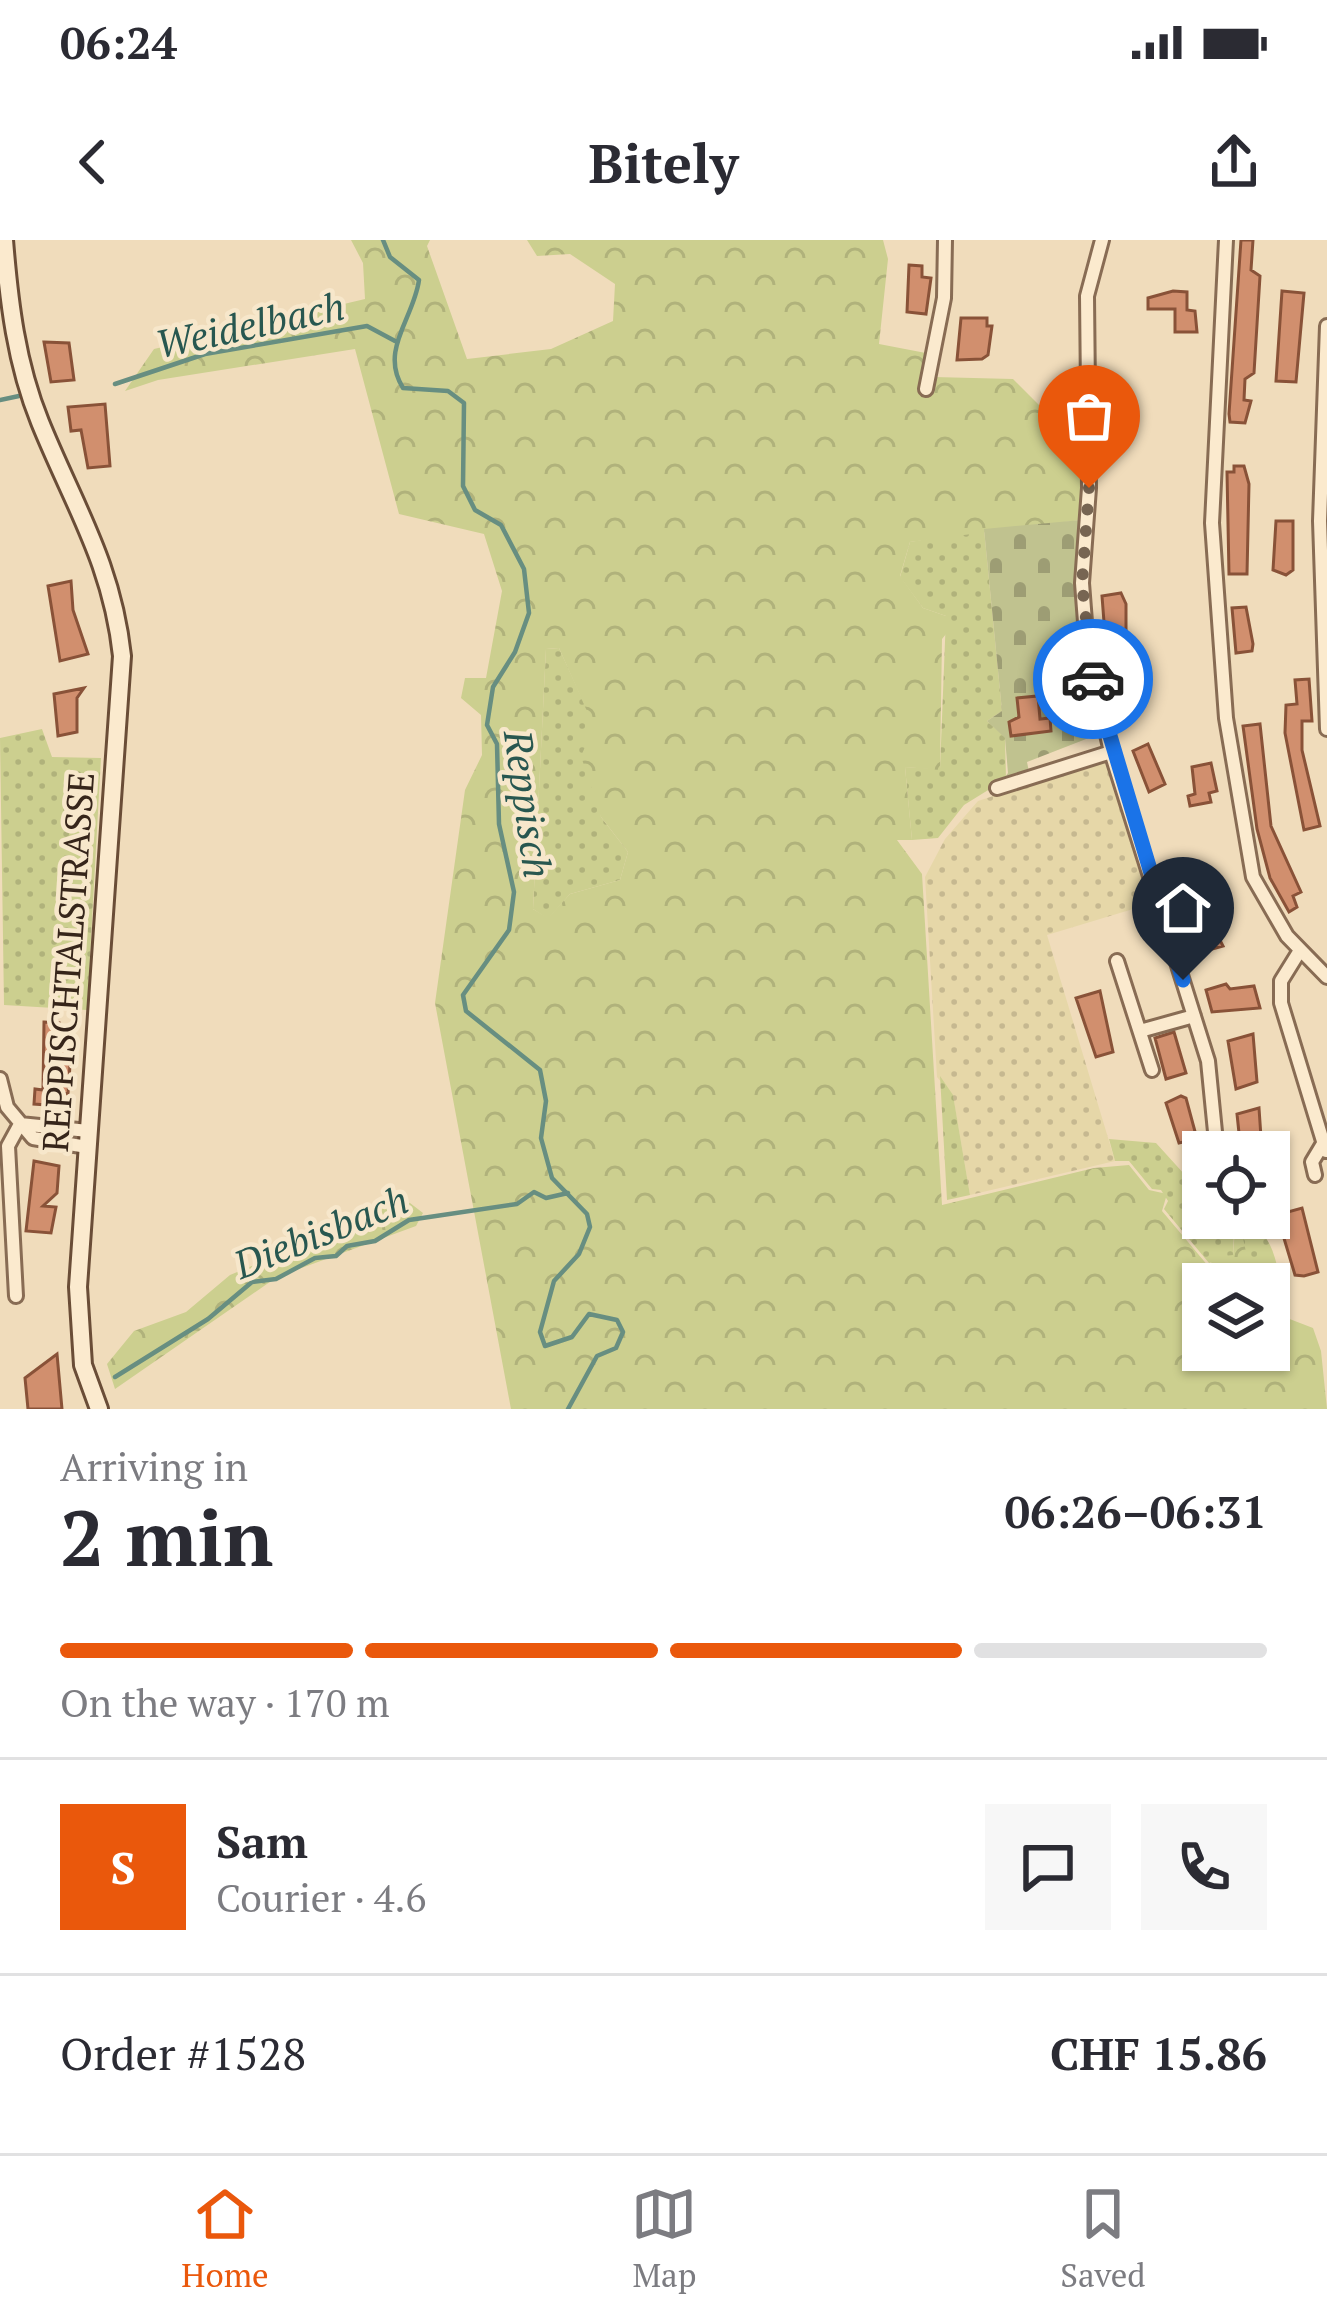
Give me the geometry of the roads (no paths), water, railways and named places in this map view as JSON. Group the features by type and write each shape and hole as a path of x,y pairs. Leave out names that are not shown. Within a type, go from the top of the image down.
{"main road":[{"name":"REPPISCHTALSTRASSE","path":"4,240 9,310 21,364 38,418 89,522 115,602 122,691 79,1303 83,1365 99,1409"}],"street":[{"path":"926,389 944,298 945,240"},
{"path":"1102,240 1087,296 1089,488 1082,584 1088,658 1111,752 1194,1016 1217,1107 1217,1131"},
{"path":"1226,240 1213,441 1218,652 1246,857 1268,908 1299,952 1327,977"},
{"path":"1327,326 1320,521 1327,728"},
{"path":"997,788 1111,752"},
{"path":"1299,952 1281,981 1281,1003 1325,1147 1312,1162 1316,1175"},
{"path":"1117,961 1152,1070"},
{"path":"1140,1031 1194,1016"},
{"path":"0,1079 7,1107 33,1138 88,1139"},
{"path":"20,1124 88,1139"},
{"path":"16,1296 8,1146 20,1124"}],"waterway":[{"name":"Reppisch","path":"383,240 390,257 419,280 396,347 397,374 403,388 448,391 464,403 463,486 475,510 501,525 524,569 529,613 515,652 493,687 487,725 497,744 499,824 514,892 509,930 463,995 466,1011 540,1070 546,1101 541,1138 552,1178 587,1214 590,1227 579,1254 554,1281 540,1332 545,1346 572,1337 589,1314 617,1320 623,1332 616,1348 597,1356 568,1409"},
{"name":"Weidelbach","path":"115,384 205,354 367,326 395,341"},
{"name":"Weidelbach","path":"0,400 19,396"},
{"name":"Diebisbach","path":"115,1377 208,1319 252,1282 276,1279 315,1258 336,1256 347,1246 375,1241 409,1220 517,1204 534,1192 546,1198 568,1193"}]}
